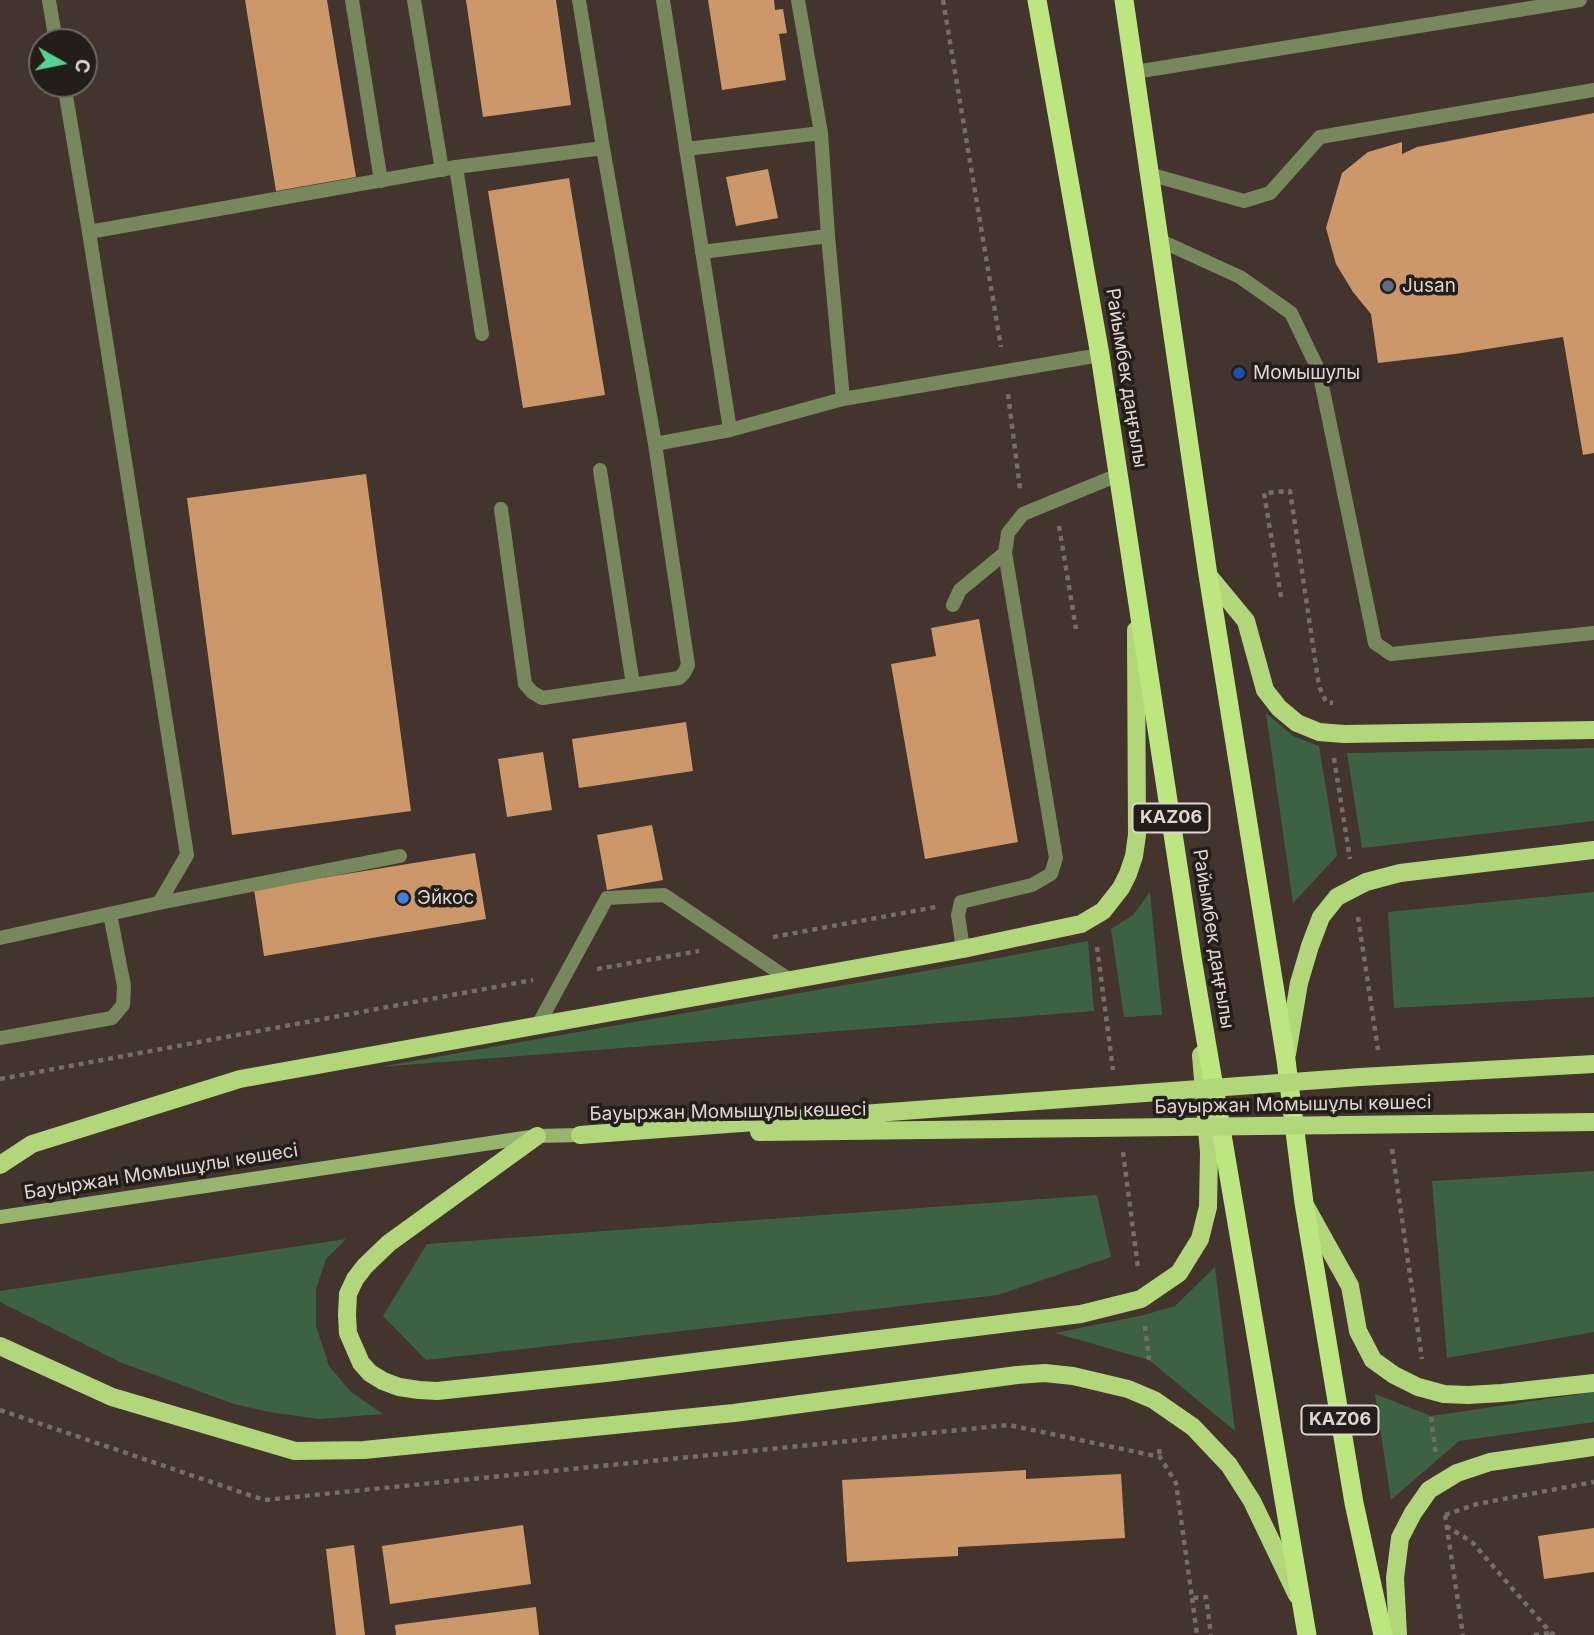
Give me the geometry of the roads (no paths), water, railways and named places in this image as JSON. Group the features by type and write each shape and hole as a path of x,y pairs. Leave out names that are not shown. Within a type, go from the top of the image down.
{"highway":[{"name":"Райымбек даңғылы","path":"1037,0 1100,355 1192,958 1307,1635"},
{"name":"KАZ06","path":"1124,0 1208,575 1286,1060 1304,1203 1354,1503 1383,1635"}],"main road":[{"path":"1208,575 1246,621 1265,690 1279,708 1297,723 1319,732 1344,734 1594,730"},
{"path":"0,1165 32,1144 240,1079 963,948 1081,924 1103,911 1121,888 1128,874 1138,835 1135,587"},
{"path":"1286,1060 1299,983 1310,946 1321,917 1338,897 1366,882 1400,873 1594,850"},
{"path":"537,1136 389,1243 355,1279 348,1294 348,1333 361,1363 370,1373 399,1387 437,1391 607,1373 1081,1314 1142,1299 1179,1273 1200,1239 1208,1207 1209,1153 1192,958"},
{"name":"Бауыржан Момышұлы көшесі","path":"580,1135 1360,1077 1594,1064"},
{"name":"Бауыржан Момышұлы көшесі","path":"0,1217 537,1136 1594,1122"},
{"path":"1304,1203 1350,1286 1359,1331 1373,1360 1394,1375 1418,1387 1444,1394 1468,1395 1594,1383"},
{"path":"0,1346 112,1397 295,1451 364,1450 734,1413 1017,1375 1045,1373 1073,1376 1128,1389 1154,1400 1193,1427 1228,1465 1252,1501 1301,1602"},
{"path":"1398,1635 1395,1578 1400,1538 1412,1513 1429,1490 1457,1473 1490,1462 1594,1447"}],"street":[{"path":"49,0 54,28"},
{"path":"352,0 381,181"},
{"path":"414,0 482,334"},
{"path":"501,509 525,684 533,692 542,698 679,678 684,673 688,665 655,444 579,0"},
{"path":"663,0 730,430"},
{"path":"798,0 821,133 843,399"},
{"path":"1135,72 1580,0"},
{"path":"1149,174 1244,201 1270,193 1320,137 1594,90"},
{"path":"66,98 187,855 159,903"},
{"path":"686,149 821,133"},
{"path":"89,232 449,169 603,148"},
{"path":"702,252 828,236"},
{"path":"1159,240 1240,277 1291,313 1319,370 1375,643 1391,654 1594,633"},
{"path":"655,444 730,430 843,399 1100,355"},
{"path":"600,470 633,685"},
{"path":"963,948 958,915 961,902 1032,885 1051,874 1056,858 1005,554 1008,533 1023,514 1118,475"},
{"path":"953,605 960,590 1005,554"},
{"path":"0,938 159,903 400,856"},
{"path":"538,1025 607,898 664,895 789,979"},
{"path":"0,1038 112,1018 122,1004 124,986 110,914"}],"place":[{"name":"Jusan","path":"1388,286"},
{"name":"Момышулы","path":"1239,373"},
{"name":"Эйкос","path":"403,898"}]}
